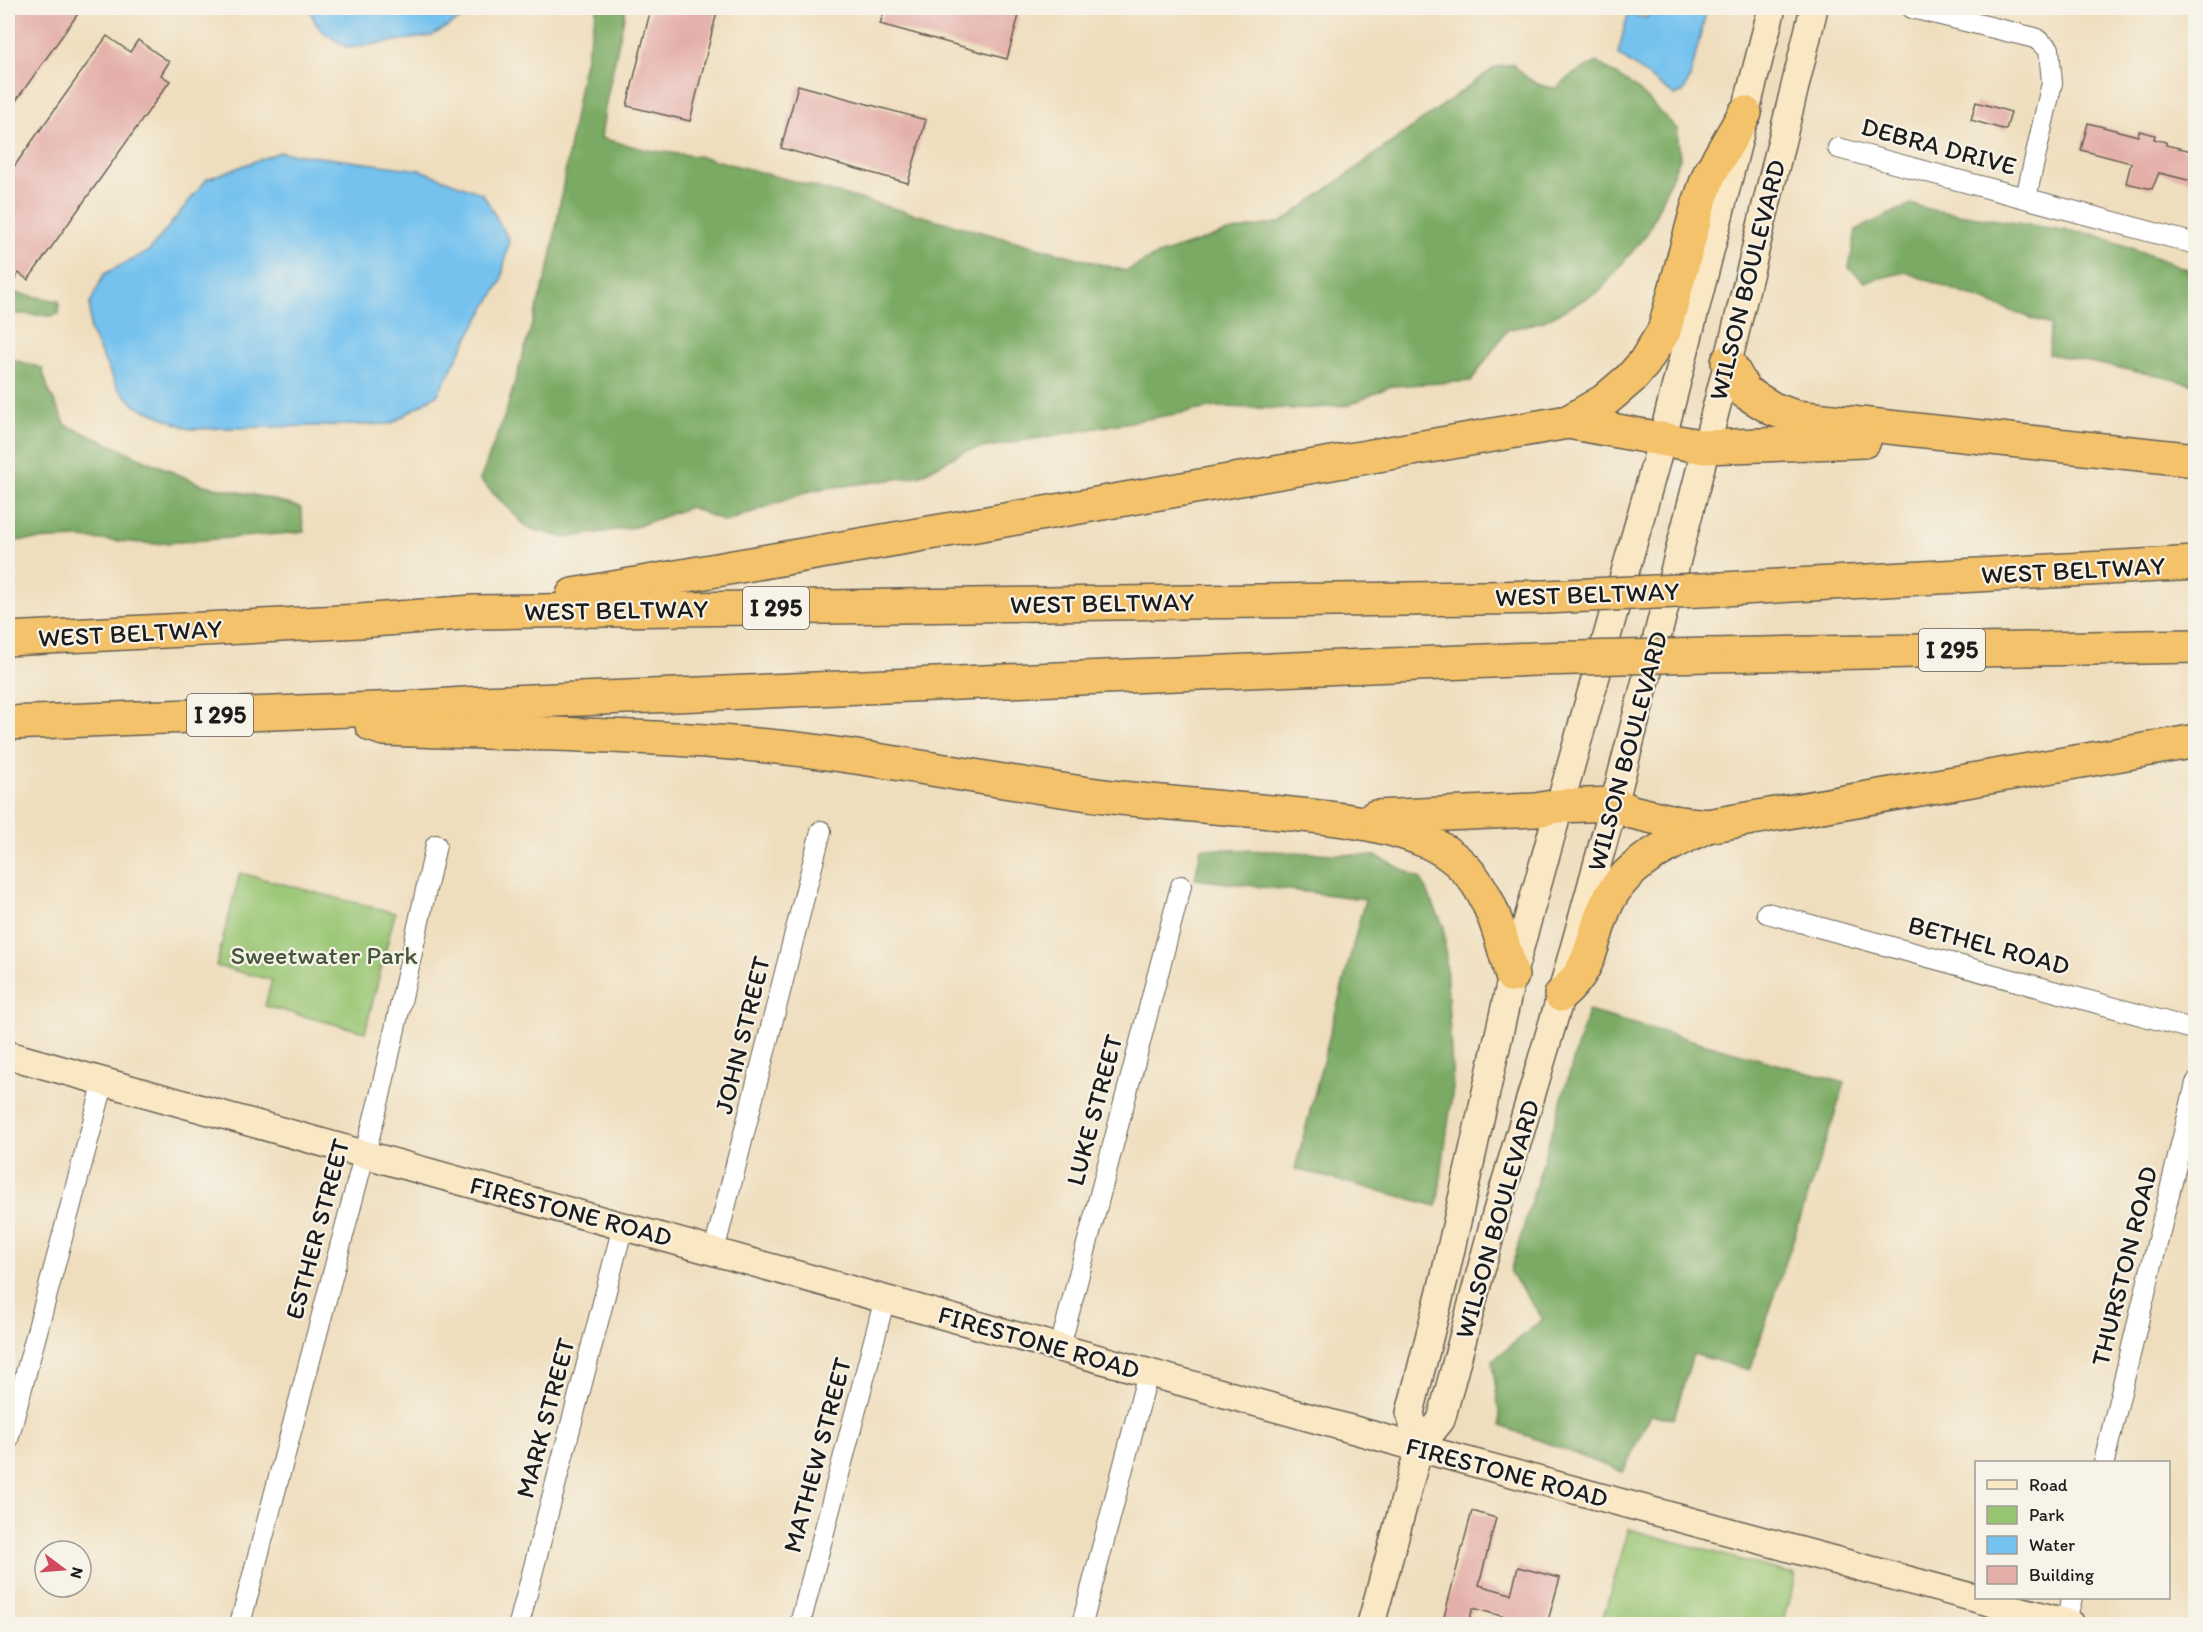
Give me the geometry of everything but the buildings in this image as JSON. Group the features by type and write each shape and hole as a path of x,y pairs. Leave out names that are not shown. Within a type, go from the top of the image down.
{"highway":[{"path":"473,612 1568,422 1604,401 1631,378 1644,363 1664,331 1698,206 1709,176 1745,113"},
{"path":"1728,362 1745,392 1773,409 1795,417 2196,460"},
{"path":"1568,422 1705,447 1855,441 1949,434"},
{"name":"WEST BELTWAY","path":"8,639 473,612 1545,597 2196,563"},
{"name":"I 295","path":"8,723 1536,659 2196,646"},
{"path":"344,710 384,729 672,740 786,748 1116,797 1337,818 1405,833 1429,842 1453,857 1474,879 1490,903 1512,976"},
{"path":"1561,995 1574,984 1584,970 1608,902 1619,883 1635,867 1665,846 1707,826 2196,741"},
{"path":"1337,818 1536,810 1558,806 1614,804 1632,812 1679,823 1707,826"}],"main road":[{"name":"WILSON BOULEVARD","path":"1419,1448 1410,1413 1446,1271 1512,976 1662,440 1772,8"},
{"name":"WILSON BOULEVARD","path":"1371,1624 1419,1448 1442,1420 1496,1214 1561,995 1614,804 1728,362 1814,8"},
{"name":"FIRESTONE ROAD","path":"8,1055 1419,1448 1975,1593"},
{"name":"FIRESTONE ROAD","path":"1999,1599 2068,1617"}],"street":[{"name":"DEBRA DRIVE","path":"1912,8 2035,38 2049,49 2052,83 2026,197"},
{"name":"DEBRA DRIVE","path":"1838,148 2196,244"},
{"name":"JOHN STREET","path":"714,1251 821,831"},
{"name":"ESTHER STREET","path":"240,1624 364,1155 436,845"},
{"name":"LUKE STREET","path":"1060,1347 1181,886"},
{"name":"BETHEL ROAD","path":"1767,913 2196,1030"},
{"path":"8,1440 104,1082"},
{"name":"THURSTON ROAD","path":"2104,1461 2196,1083"},
{"name":"MARK STREET","path":"519,1624 623,1226"},
{"name":"MATHEW STREET","path":"800,1624 885,1298"},
{"path":"1082,1624 1148,1373"}],"green space":[{"path":"597,8 626,8 606,102 601,138 647,150 704,157 1126,271 1155,256 1227,232 1282,222 1494,68 1513,64 1532,81 1550,88 1557,88 1571,75 1597,62 1639,90 1677,129 1680,158 1648,232 1600,291 1544,321 1507,330 1471,381 1391,386 1349,405 1301,409 1216,407 965,451 919,476 813,490 725,522 690,507 635,527 565,538 528,528 480,480 506,412 550,263 580,84"},
{"path":"1911,204 1932,210 2096,235 2195,272 2195,385 2049,354 2050,325 1905,272 1865,282 1849,268 1856,230"},
{"path":"8,292 59,301 59,314 50,316 8,313"},
{"path":"8,358 42,368 48,389 66,425 200,484 268,498 301,508 304,532 154,544 79,538 8,541"},
{"path":"1201,848 1377,856 1421,879 1444,927 1453,1088 1437,1206 1295,1169 1365,899 1195,879"},
{"name":"Sweetwater Park","path":"240,873 395,913 365,1032 265,1006 272,980 216,966"},
{"path":"1588,1011 1845,1083 1750,1370 1693,1354 1674,1418 1650,1415 1623,1472 1501,1426 1492,1361 1543,1319 1510,1272"},
{"path":"1629,1529 1796,1575 1782,1624 1601,1624"}],"water":[{"path":"310,8 480,8 431,36 348,48 319,27"},
{"path":"1650,8 1707,8 1690,78 1683,92 1675,96 1618,54 1628,14 1647,18"},
{"path":"280,152 420,170 483,194 509,240 501,282 438,394 391,424 190,429 136,406 117,387 90,330 90,304 104,274 149,251 207,179"}]}
